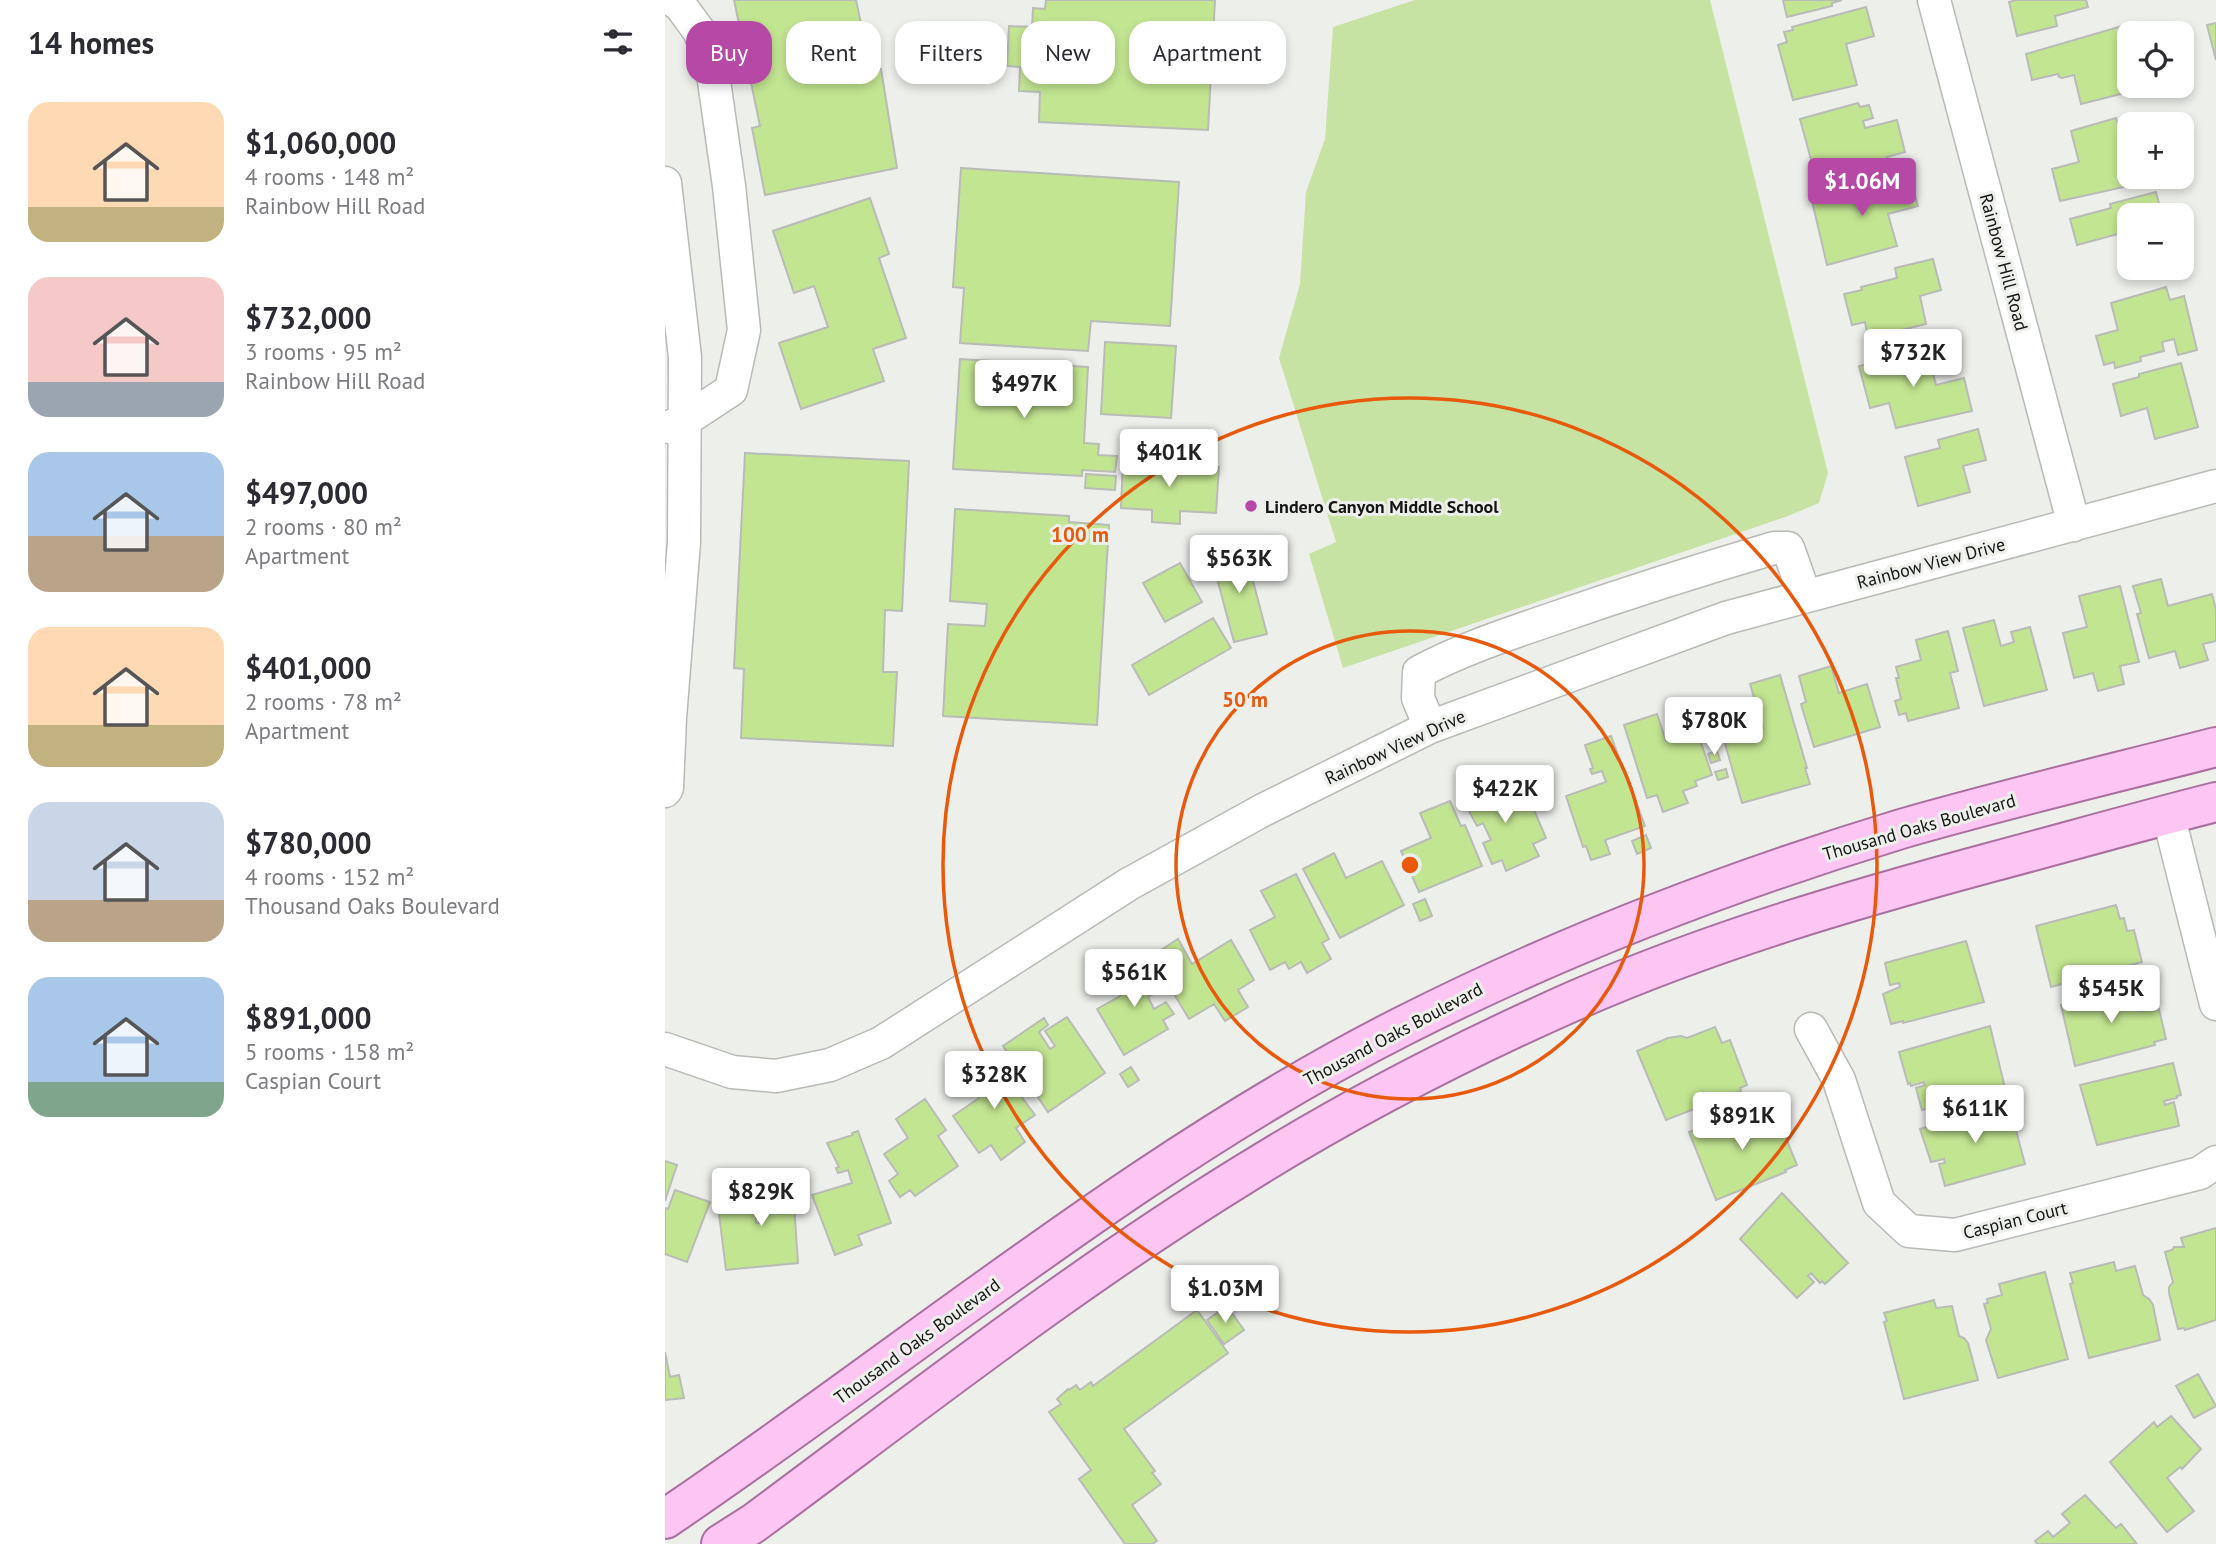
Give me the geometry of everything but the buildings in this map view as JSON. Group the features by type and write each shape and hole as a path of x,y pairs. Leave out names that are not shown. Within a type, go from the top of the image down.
{"main road":[{"name":"Thousand Oaks Boulevard","path":"665,1519 1136,1184 1238,1118 1399,1027 1518,970 1654,912 1773,871 1903,829 2216,747"},
{"path":"722,1544 990,1348 1152,1234 1247,1172 1363,1105 1434,1068 1577,1000 1733,938 1887,891 2216,802"}],"street":[{"path":"672,0 680,5 699,31 711,60 729,186 744,330 731,390 675,425"},
{"name":"Rainbow Hill Road","path":"1934,0 2074,525"},
{"path":"665,183 685,358 675,425 684,542 665,791"},
{"name":"Rainbow View Drive","path":"665,1049 732,1072 776,1076 830,1065 881,1043 1129,884 1263,810 1430,727 1726,618 2216,486"},
{"path":"1430,727 1418,698 1419,671 1525,628 1641,587 1774,548 1788,548 1805,596"},
{"path":"2168,814 2216,1004"},
{"name":"Caspian Court","path":"1811,1029 1839,1080 1879,1203 1909,1231 1955,1235 2200,1173 2216,1163"}],"green space":[{"path":"1415,0 1710,0 1828,473 1819,503 1788,516 1343,668 1309,554 1336,542 1279,358 1300,284 1306,192 1325,139 1333,27"}],"place":[{"name":"Lindero Canyon Middle School","path":"1251,506"}]}
